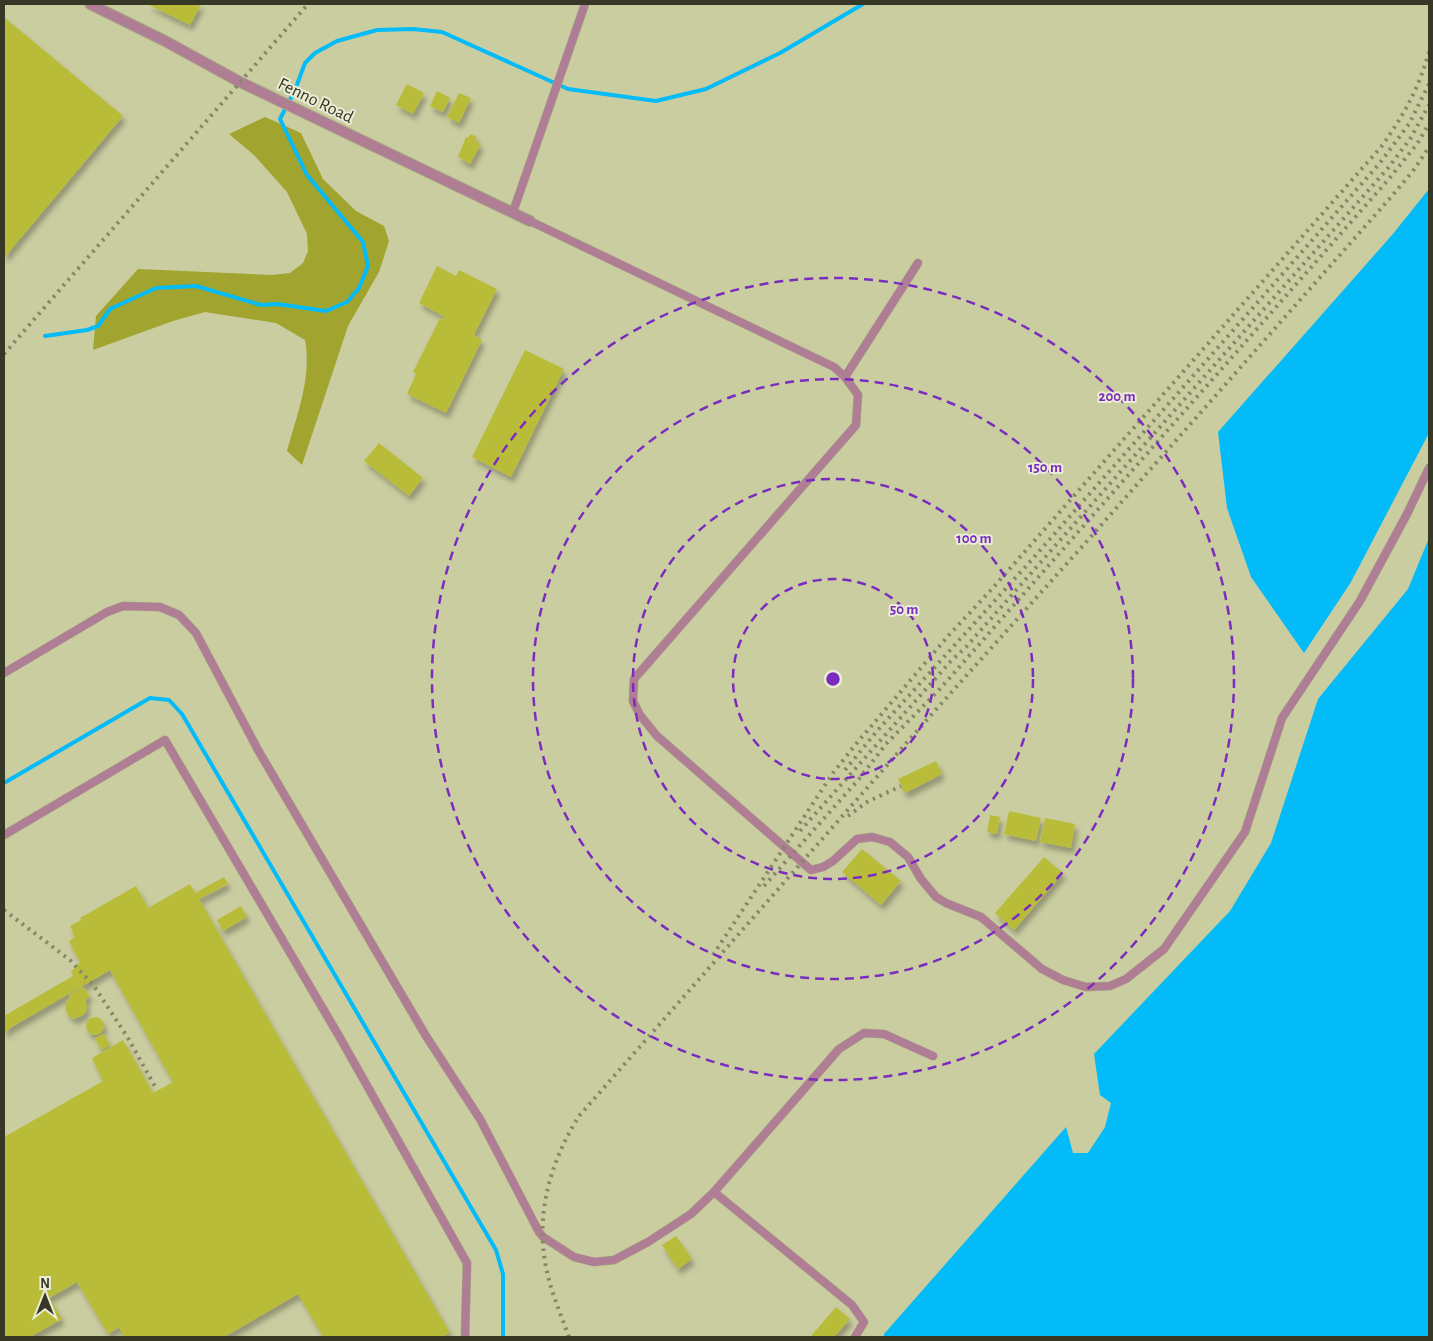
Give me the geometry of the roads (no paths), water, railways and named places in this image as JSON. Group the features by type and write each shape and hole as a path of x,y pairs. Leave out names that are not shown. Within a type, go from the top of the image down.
{"street":[{"name":"Fenno Road","path":"90,4 102,6 240,82 513,212 530,222"}],"lane":[{"path":"513,212 585,4"},
{"path":"530,222 834,367 845,377 858,395 856,426 634,679 633,701 640,716 657,736 811,870 823,867 833,861 857,839 872,837 890,842 908,857 921,879 936,897 946,904 981,917 1042,970 1063,980 1086,987 1110,986 1126,979 1164,949 1246,832 1282,718 1360,601 1407,514 1429,468"},
{"path":"845,377 918,263"},
{"path":"4,674 107,612 123,606 160,607 179,615 196,633 258,750 426,1036 480,1119 543,1237 574,1257 594,1262 614,1260 648,1242 691,1214 714,1192 839,1049 864,1033 884,1034 933,1056"},
{"path":"4,836 165,740 339,1036 467,1263 465,1337"},
{"path":"714,1192 852,1305 864,1322 855,1337"}],"water":[{"path":"1429,189 1429,433 1351,582 1304,653 1251,577 1227,508 1218,432 1392,235"},
{"path":"1429,538 1429,1337 884,1337 884,1334 1066,1127 1073,1153 1088,1153 1105,1127 1111,1103 1100,1095 1094,1054 1230,911 1271,843 1318,699 1408,589"}],"waterway":[{"path":"45,336 87,330 98,326 110,309 156,288 196,286 261,305 277,304 326,311 347,302 359,288 368,266 363,242 307,175 280,119 295,90 305,63 315,53 337,41 377,30 413,29 442,32 568,89 656,101 706,89 780,53 863,4"},
{"path":"4,783 150,698 169,700 182,714 496,1250 503,1274 503,1337"}],"railway":[{"path":"4,354 308,4"},
{"path":"713,955 833,773 856,744 949,635 991,590 1381,147 1410,102 1429,52"},
{"path":"845,770 877,731 1028,564 1379,164 1409,124 1429,84"},
{"path":"800,831 950,662 966,647 1389,167 1410,139 1429,105"},
{"path":"764,886 859,779 886,744 939,690 1388,180 1417,144 1429,124"},
{"path":"569,1337 549,1281 543,1242 543,1223 548,1186 554,1167 569,1132 579,1116 932,714 1391,197 1413,171 1429,147"},
{"path":"848,816 867,802 901,786"},
{"path":"4,910 70,960 94,986 128,1038 157,1090"}]}
